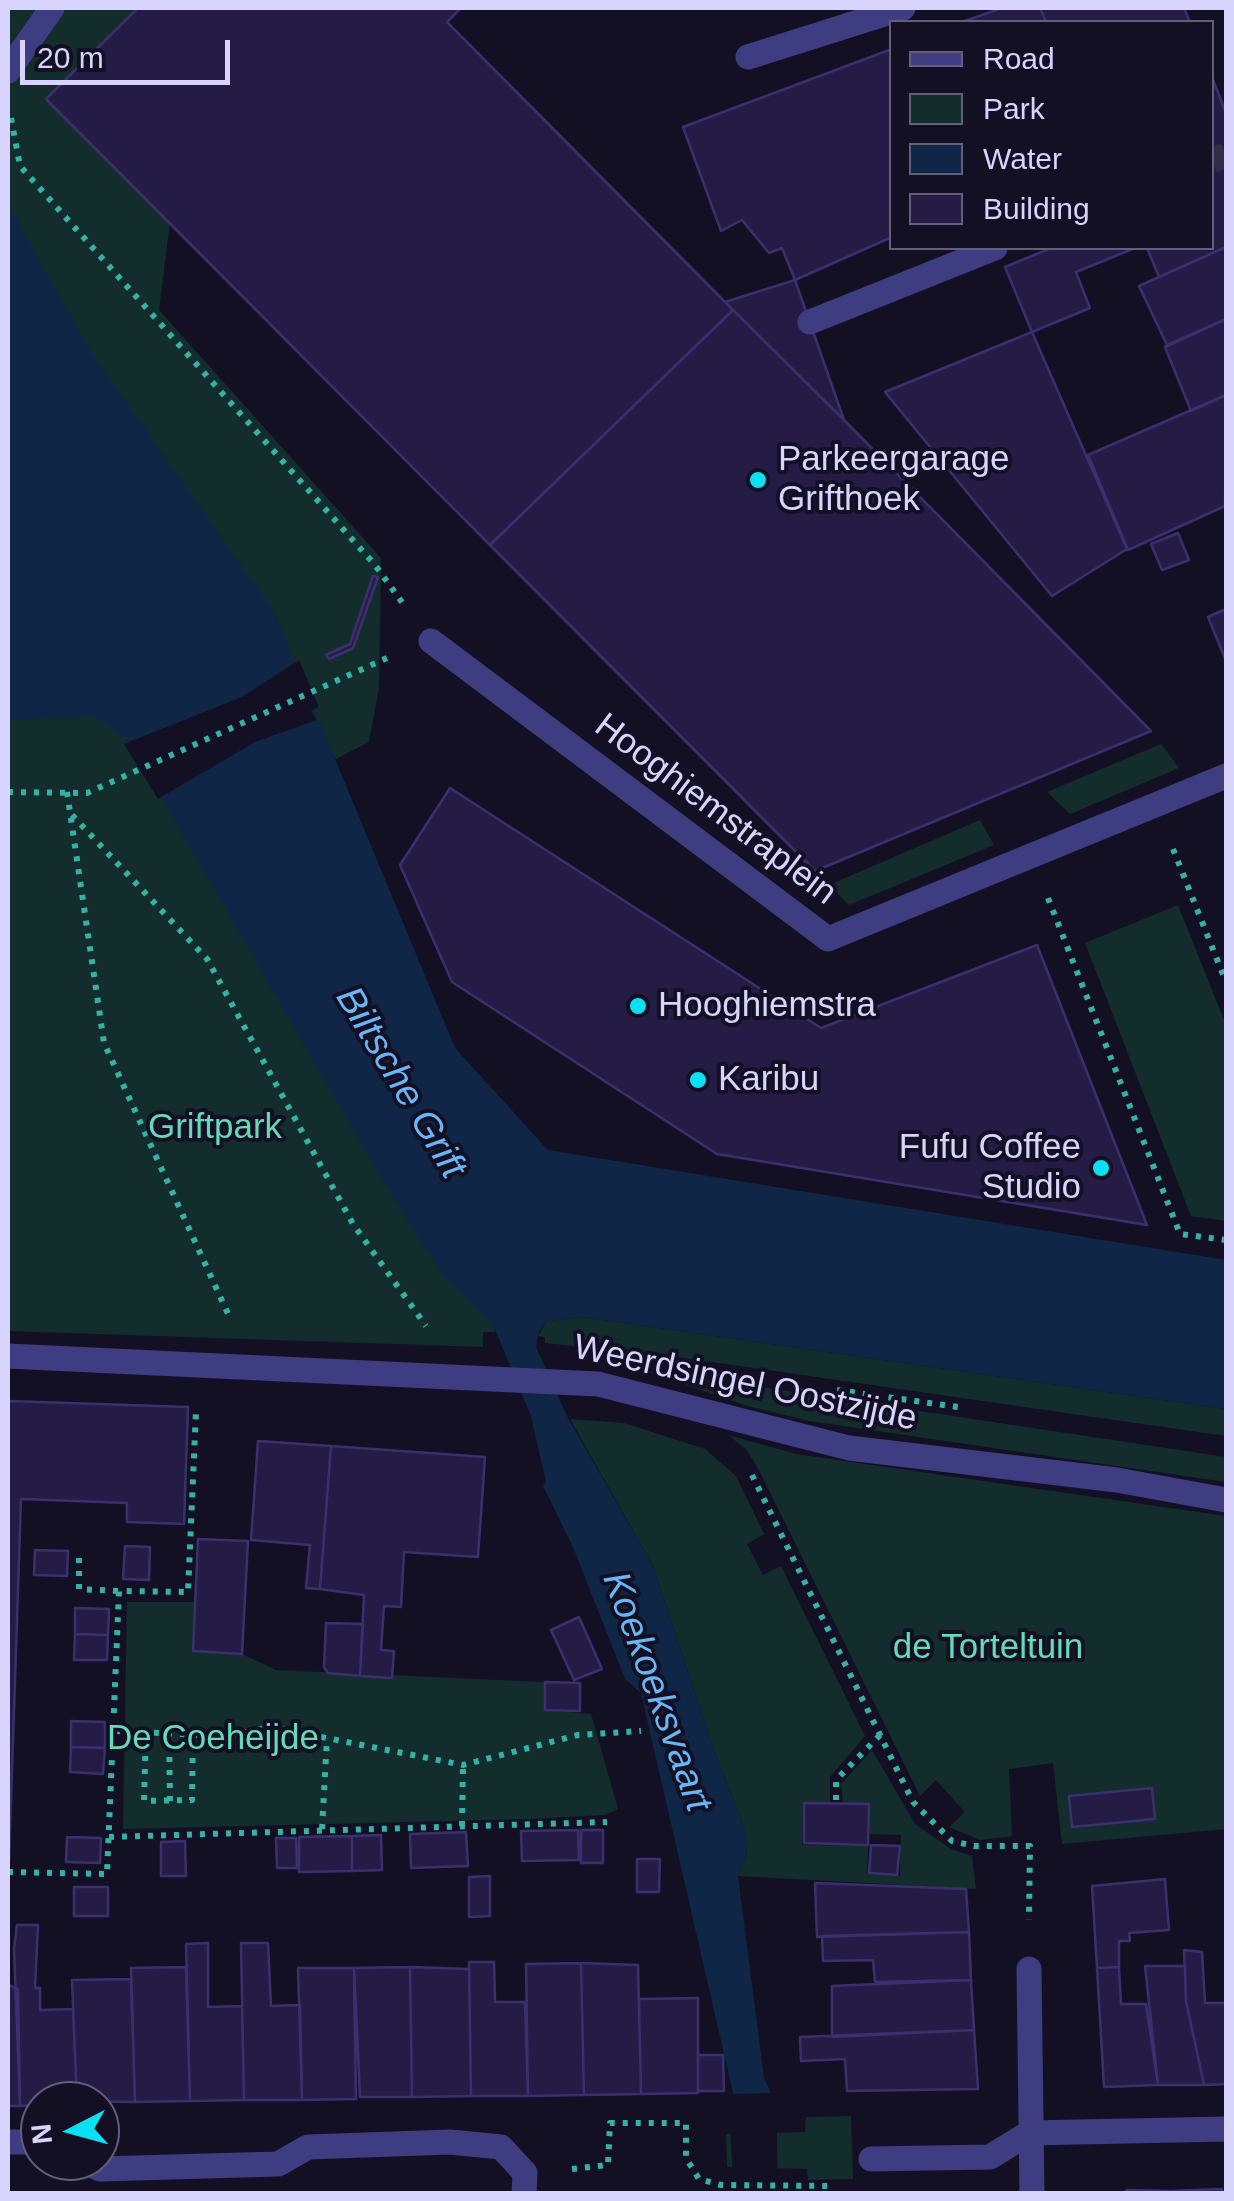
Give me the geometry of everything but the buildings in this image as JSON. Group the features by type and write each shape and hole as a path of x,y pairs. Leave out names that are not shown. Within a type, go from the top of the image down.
{"street":[{"path":"8,71 52,8"},
{"path":"748,57 903,8"},
{"path":"810,322 991,250"},
{"name":"Hooghiemstraplein","path":"431,641 828,939 1226,776"},
{"name":"Weerdsingel Oostzijde","path":"8,1356 598,1384 849,1448 1117,1480 1226,1500"},
{"path":"1028,1969 1032,2194"},
{"path":"871,2158 990,2157 1030,2133 1226,2129"},
{"path":"120,2168 278,2164 308,2146 450,2142 500,2147 525,2183"}],"path":[{"path":"8,102 20,166 375,565 431,641"},
{"path":"8,792 87,794 360,668"},
{"path":"67,792 104,1043 233,1326 247,1366"},
{"path":"1155,805 1226,982"},
{"path":"72,814 208,958 353,1224 462,1376"},
{"path":"1031,856 1180,1234 1226,1240"},
{"path":"826,1388 977,1409"},
{"path":"79,1558 79,1589 188,1592 194,1436"},
{"path":"747,1465 913,1802 952,1841 974,1846 1030,1846 1028,1969"},
{"path":"8,1872 108,1874 118,1591"},
{"path":"114,1731 227,1736 271,1728 463,1765 578,1736 642,1731"},
{"path":"146,1730 144,1801 192,1800 193,1732"},
{"path":"170,1731 170,1802"},
{"path":"836,1800 836,1780 880,1735"},
{"path":"322,1829 327,1738"},
{"path":"462,1826 463,1765"},
{"path":"109,1837 606,1822"},
{"path":"525,2183 608,2166 610,2123 686,2123 686,2158 699,2179 721,2185 785,2186"}],"green space":[{"name":"Griftpark","path":"8,8 138,8 46,99 170,222 159,310 381,558 379,688 369,742 271,792 494,1327 495,1332 483,1332 483,1347 8,1331"},
{"path":"1161,744 1179,768 1070,814 1047,792"},
{"path":"980,820 994,845 849,905 829,885"},
{"path":"1178,905 1226,1025 1226,1221 1191,1216 1085,943"},
{"path":"582,1317 1226,1409 1226,1436 684,1358 545,1343 545,1337 538,1336 547,1321"},
{"path":"640,1369 1226,1457 1226,1482 809,1421 747,1406"},
{"path":"570,1419 624,1423 705,1449 736,1476 764,1534 747,1544 763,1575 781,1566 865,1736 830,1777 830,1803 803,1802 802,1845 868,1846 867,1874 900,1876 901,1835 870,1834 869,1804 843,1803 841,1784 872,1750 915,1824 951,1849 972,1856 976,1889 738,1876 747,1856 745,1829 714,1751 653,1566"},
{"name":"de Torteltuin","path":"728,1435 796,1454 1226,1516 1226,1829 1062,1844 1053,1763 1009,1769 1012,1836 980,1840 949,1827 965,1812 936,1780 920,1796 760,1472 746,1449"},
{"name":"De Coeheijde","path":"127,1602 194,1602 193,1651 242,1654 276,1670 545,1682 545,1710 591,1714 618,1809 605,1815 530,1819 123,1829"},
{"path":"851,2116 853,2179 808,2180 807,2169 727,2167 726,2134 805,2132 806,2117"}],"water":[{"path":"8,204 91,352 274,612 455,1048 548,1150 1226,1260 1226,1409 582,1317 547,1321 539,1332 536,1347 567,1416 653,1566 714,1751 745,1829 747,1856 738,1876 764,2078 771,2093 739,2193 733,2093 641,1693 625,1679 573,1547 543,1486 546,1482 531,1416 494,1327 441,1273 384,1183 129,742 95,716 8,720"}],"pier":[{"path":"299,660 319,707 311,711 317,720 255,742 158,799 124,744 242,697"},
{"path":"776,2093 778,2194 734,2194 728,2094"}],"tunnel":[{"path":"1214,160 1226,155"}],"place":[{"name":"Parkeergarage Grifthoek","path":"758,480"},
{"name":"Hooghiemstra","path":"638,1006"},
{"name":"Karibu","path":"698,1080"},
{"name":"Fufu Coffee Studio","path":"1101,1168"}],"water label":[{"name":"Biltsche Grift","path":"400,1083"},
{"name":"Koekoeksvaart","path":"656,1692"}]}
